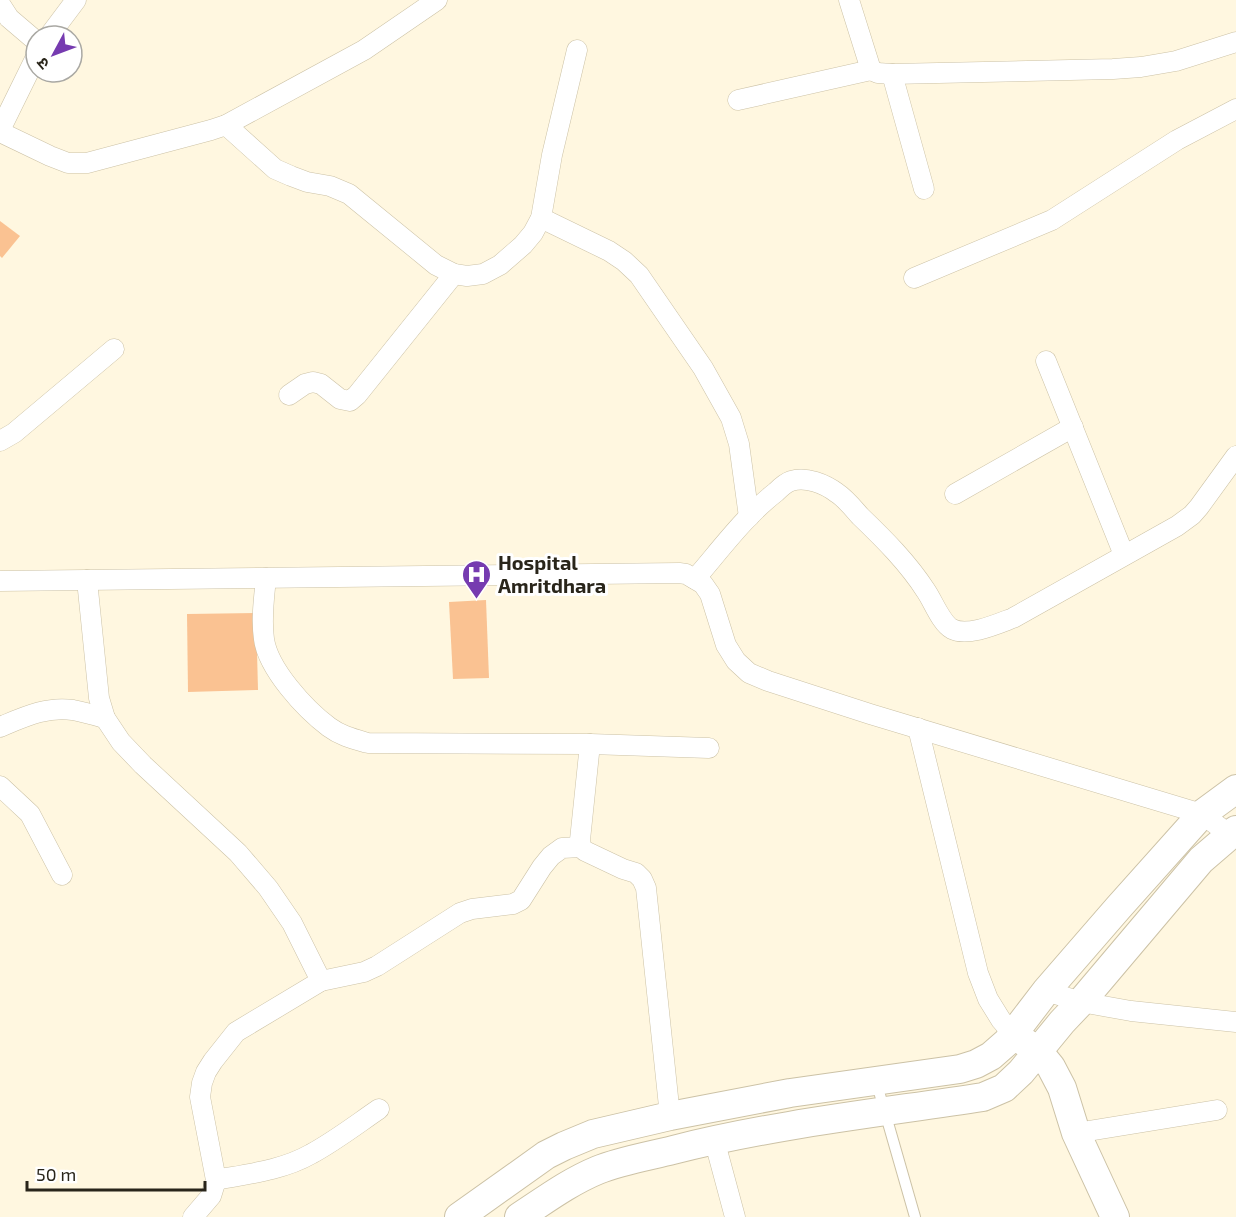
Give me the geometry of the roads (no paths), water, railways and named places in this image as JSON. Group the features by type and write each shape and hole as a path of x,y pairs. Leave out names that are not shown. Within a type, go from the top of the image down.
{"street":[{"path":"58,24 76,0"},
{"path":"24,82 0,131 68,163 87,163 226,125 364,50 437,0"},
{"path":"849,0 871,70"},
{"path":"0,4 9,18 24,31"},
{"path":"738,100 871,70 892,74 1141,67 1176,61 1236,42"},
{"path":"226,125 275,169 349,194 436,265 454,274 467,276 483,274 500,265 523,245 541,218 552,155 577,50"},
{"path":"892,74 924,189"},
{"path":"914,278 1052,220 1177,140 1236,109"},
{"path":"541,218 609,250 624,261 639,275 704,368 731,418 740,444 749,517"},
{"path":"288,395 305,384 313,382 321,384 340,399 350,400 357,395 454,274"},
{"path":"0,441 14,433 114,349"},
{"path":"1046,361 1124,555"},
{"path":"955,494 1073,427"},
{"path":"695,579 769,497 788,482 799,479 810,480 837,493 885,540 911,569 942,618 951,628 965,632 987,627 1013,618 1177,526 1192,515 1236,456"},
{"path":"0,581 687,574 703,584 710,594 726,645 736,661 749,673 918,728 1202,814 1233,832 1201,860 1021,1072 1004,1088 983,1097 796,1124 714,1139 600,1169 578,1179 519,1217"},
{"path":"266,578 263,612 264,639 269,658 279,675 307,707 330,728 348,737 368,743 590,744 709,748"},
{"path":"87,580 99,698 105,718 121,742 238,853 268,888 292,923 321,981"},
{"path":"0,727 36,712 51,710 71,710 105,718"},
{"path":"918,728 978,973 988,999 1013,1034 1038,1052 1051,1067 1062,1088 1076,1133 1115,1217"},
{"path":"590,744 581,847 623,869 636,873 646,888 670,1116"},
{"path":"0,786 30,814 62,875"},
{"path":"461,1216 546,1155 593,1134 670,1116 790,1093 960,1069 991,1056 1013,1034 1046,991 1202,814 1236,789"},
{"path":"193,1217 211,1196 216,1180 200,1097 202,1083 213,1061 236,1032 321,981 364,972 377,966 460,913 472,909 513,904 520,900 551,856 562,848 581,847"},
{"path":"1046,991 1080,1002 1131,1011 1236,1022"},
{"path":"216,1180 258,1172 311,1154 379,1110"},
{"path":"1076,1133 1217,1110"},
{"path":"714,1139 735,1217"}],"lane":[{"path":"876,1081 915,1217"}],"place":[{"name":"Hospital Amritdhara","path":"477,600"}]}
